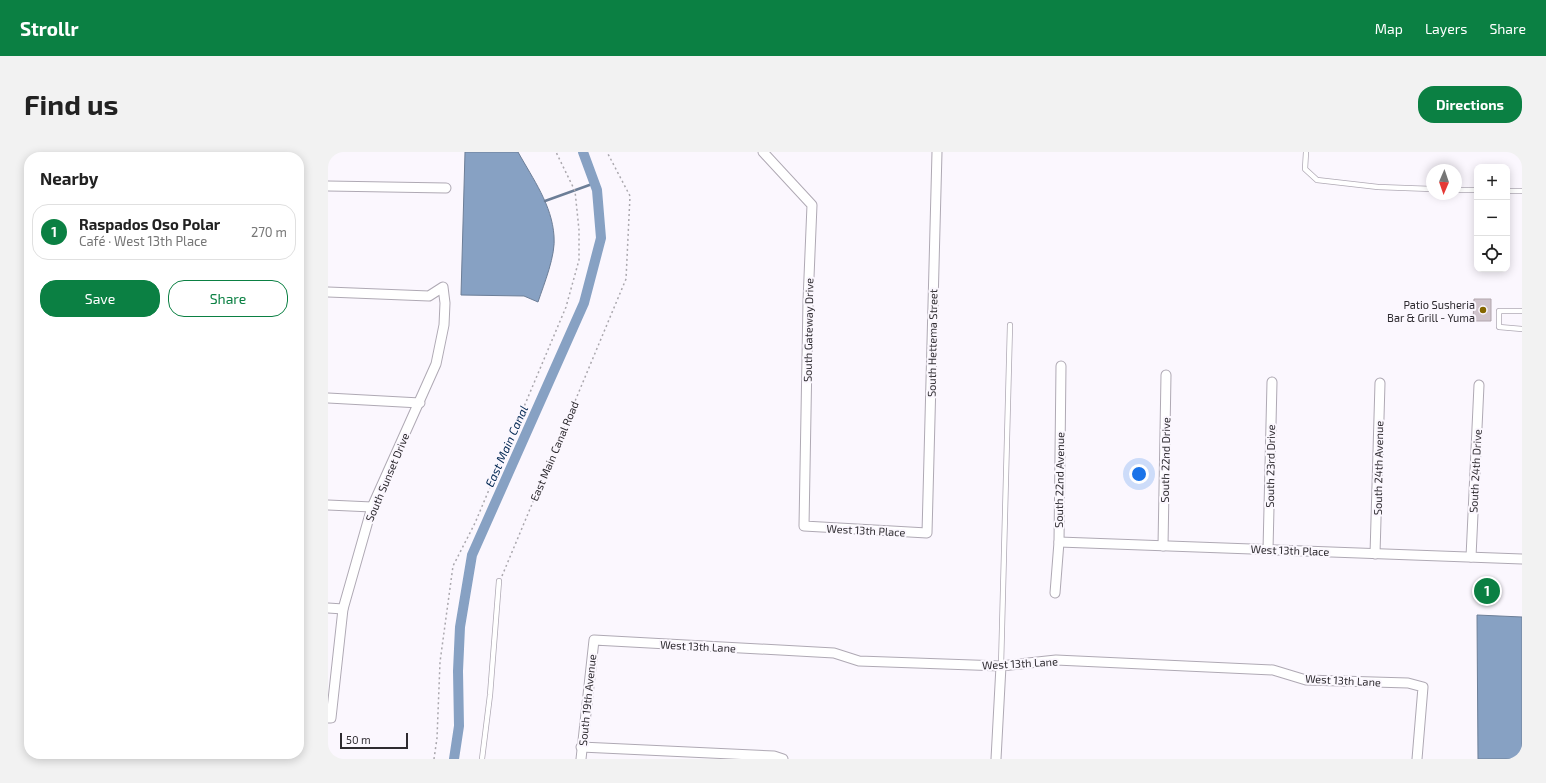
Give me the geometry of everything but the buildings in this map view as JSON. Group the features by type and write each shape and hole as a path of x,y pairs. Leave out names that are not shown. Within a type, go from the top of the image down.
{"street":[{"name":"South Gateway Drive","path":"763,152 812,205 808,309 804,526"},
{"name":"South Hettema Street","path":"927,534 937,152"},
{"path":"328,186 446,188"},
{"name":"South Sunset Drive","path":"328,292 429,296 443,287 445,303 444,325 436,364 420,403 372,507 343,609 330,718"},
{"name":"South 22nd Avenue","path":"1055,593 1059,542 1061,366"},
{"name":"South 22nd Drive","path":"1164,546 1166,375"},
{"name":"South 23rd Drive","path":"1268,550 1272,382"},
{"name":"South 24th Avenue","path":"1375,554 1380,383"},
{"name":"South 24th Drive","path":"1471,557 1479,385"},
{"path":"328,398 420,403"},
{"path":"328,505 372,507"},
{"name":"West 13th Place","path":"804,526 927,534"},
{"name":"West 13th Place","path":"1059,542 1522,559"},
{"path":"328,608 343,609"},
{"name":"West 13th Lane","path":"594,640 834,653 859,661 1001,666 1056,660 1273,670 1306,680 1408,682 1423,687 1417,759"},
{"name":"South 19th Avenue","path":"581,759 581,747 594,640"},
{"path":"996,759 1001,666"},
{"path":"581,747 774,756 783,759"}],"lane":[{"path":"1306,152 1305,169 1317,180 1378,187 1426,189"},
{"path":"1462,190 1474,190"},
{"path":"1510,191 1522,192"},
{"path":"1522,311 1499,311 1499,327 1522,329"},
{"path":"1001,666 1010,325"},
{"path":"482,759 490,695 499,581"}],"path":[{"path":"434,759 437,738 440,662 453,566 475,523 566,308 579,260 579,230 575,191 556,152"},
{"name":"East Main Canal Road","path":"499,581 626,279 630,196 608,152"}],"water":[{"path":"465,152 518,152 541,192 550,214 554,244 549,269 538,302 524,296 461,295"},
{"path":"1477,615 1522,617 1522,759 1478,759"}],"waterway":[{"name":"East Main Canal","path":"454,759 459,726 458,671 460,627 472,555 584,303 601,238 597,190 583,152"},
{"path":"545,201 595,183"}],"place":[{"name":"Patio Susheria Bar & Grill - Yuma","path":"1483,310"},
{"name":"Raspados Oso Polar","path":"1487,591"}]}
